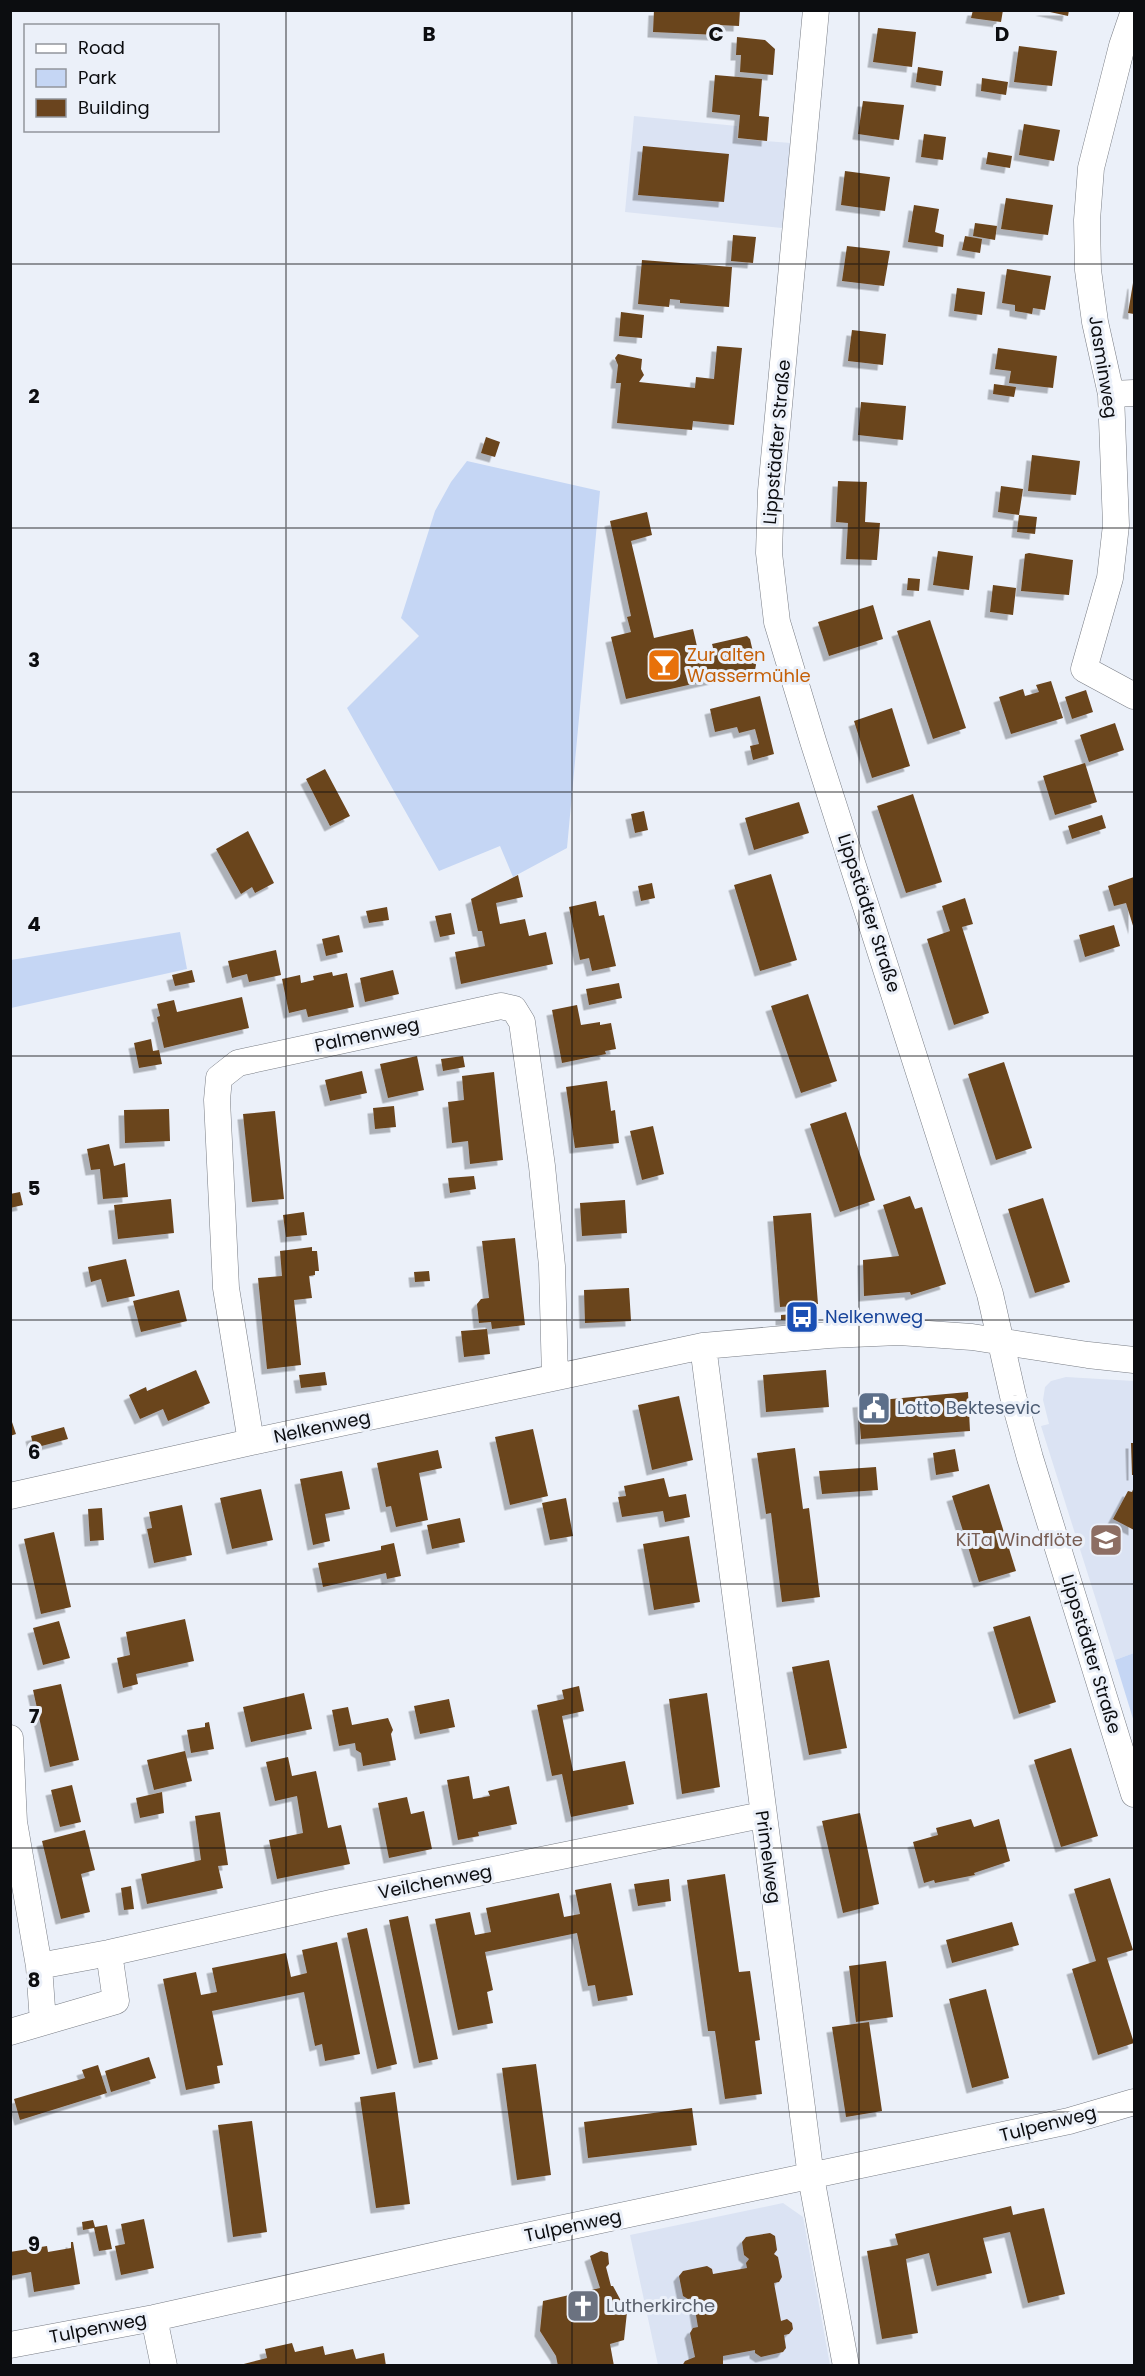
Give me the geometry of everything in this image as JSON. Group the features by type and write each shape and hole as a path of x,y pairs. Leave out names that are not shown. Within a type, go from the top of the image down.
{"street":[{"name":"Lippstädter Straße","path":"816,10 771,491 769,553 775,612 797,688 990,1294 1013,1396 1030,1458 1134,1794"},
{"name":"Jasminweg","path":"1134,11 1122,46 1091,168 1086,220 1088,270 1095,322 1123,394 1116,525 1110,578 1084,669 1134,696"},
{"name":"Palmenweg","path":"251,1442 226,1288 217,1100 219,1078 238,1063 501,1006 514,1009 522,1022 542,1166 551,1255 555,1377"},
{"name":"Nelkenweg","path":"10,1496 703,1346 829,1335 899,1332 946,1335 1134,1360"},
{"name":"Primelweg","path":"703,1346 762,1815 811,2177 846,2366"},
{"path":"10,1738 14,1822 39,1966 43,2022"},
{"name":"Veilchenweg","path":"39,1966 109,1953 331,1903 762,1815"},
{"path":"10,2032 116,2001 109,1953"},
{"name":"Tulpenweg","path":"10,2345 154,2318 450,2252 811,2177 1069,2121 1134,2102"},
{"path":"154,2318 164,2366"}],"shaded area":[{"path":"634,116 737,126 737,139 791,143 782,228 625,212"},
{"name":"KiTa Windflöte","path":"1066,1377 1134,1381 1134,1653 1115,1660 1041,1426 1049,1424 1043,1400 1045,1387 1051,1381"},
{"path":"783,2203 803,2217 830,2365 658,2365 630,2235"}],"green space":[{"path":"467,461 600,491 567,848 513,877 500,846 439,871 347,708 419,636 401,618 435,511 451,482"},
{"path":"180,932 187,969 11,1008 11,960"},
{"path":"1134,1653 1134,1722 1115,1660"}],"building":[{"path":"654,10 740,10 739,26 719,25 718,35 653,32"},
{"path":"973,10 1003,10 1001,22 971,18"},
{"path":"1041,10 1069,10 1068,16"},
{"path":"878,28 916,32 912,67 873,62"},
{"path":"737,37 765,40 775,49 773,75 740,72 741,55 736,55"},
{"path":"1019,46 1057,51 1052,86 1014,82"},
{"path":"918,67 943,71 941,86 916,82"},
{"path":"715,75 762,79 759,116 769,117 767,141 738,138 740,115 712,112"},
{"path":"982,78 1008,82 1006,95 981,91"},
{"path":"863,101 904,105 899,140 858,134"},
{"path":"1024,124 1060,130 1054,161 1019,155"},
{"path":"924,134 946,137 943,160 921,157"},
{"path":"643,146 729,154 724,202 638,195"},
{"path":"988,152 1012,156 1010,168 986,164"},
{"path":"845,171 890,177 885,211 841,205"},
{"path":"1006,198 1053,205 1048,235 1001,229"},
{"path":"914,205 939,209 935,232 944,235 943,247 908,242"},
{"path":"975,223 997,226 995,240 973,236"},
{"path":"733,235 756,237 753,263 731,261"},
{"path":"965,236 982,239 980,253 962,250"},
{"path":"847,246 890,251 884,286 842,281"},
{"path":"642,260 732,267 729,307 680,303 680,300 670,299 669,307 638,304"},
{"path":"1007,269 1051,276 1045,310 1033,308 1032,314 1015,311 1015,305 1002,303"},
{"path":"1134,284 1134,314 1128,313"},
{"path":"957,288 985,292 982,315 954,311"},
{"path":"621,312 644,315 642,338 619,336"},
{"path":"852,330 886,334 883,365 848,361"},
{"path":"717,346 742,348 734,425 693,421 692,430 617,423 621,383 616,383 618,365 615,358 618,354 642,359 641,369 644,375 639,382 695,388 696,377 714,379"},
{"path":"998,348 1057,356 1053,388 1009,383 1011,371 995,369"},
{"path":"994,384 1016,387 1014,397 993,394"},
{"path":"861,402 906,406 903,440 858,435"},
{"path":"486,437 500,442 495,457 481,453"},
{"path":"1032,455 1080,461 1076,495 1028,491"},
{"path":"838,481 867,482 865,522 880,523 877,560 846,559 848,523 836,522"},
{"path":"1001,486 1023,489 1019,515 998,512"},
{"path":"647,512 652,535 631,541 654,638 693,629 699,655 714,651 712,644 747,636 750,639 755,670 626,699 611,637 631,632 627,617 631,616 610,521"},
{"path":"1019,515 1037,517 1035,534 1017,532"},
{"path":"938,551 973,556 969,590 933,585"},
{"path":"1025,554 1073,560 1069,595 1021,591"},
{"path":"908,578 920,579 919,591 907,590"},
{"path":"993,585 1016,588 1013,615 990,612"},
{"path":"873,605 883,639 829,656 818,622"},
{"path":"930,620 966,728 933,739 897,631"},
{"path":"1051,681 1063,718 1011,734 999,697 1023,689 1025,696 1039,692 1036,685"},
{"path":"1086,690 1093,712 1072,719 1065,697"},
{"path":"760,696 774,754 753,760 750,746 759,744 755,729 739,733 737,727 715,732 710,709"},
{"path":"892,708 910,766 872,778 854,721"},
{"path":"1115,723 1124,750 1089,762 1080,735"},
{"path":"1085,763 1097,802 1055,815 1043,776"},
{"path":"325,769 350,816 330,826 306,779"},
{"path":"913,794 942,882 906,893 877,806"},
{"path":"799,802 809,833 754,850 745,818"},
{"path":"644,811 648,830 635,833 631,814"},
{"path":"1102,815 1106,828 1072,839 1068,826"},
{"path":"248,831 274,883 255,893 252,887 241,894 216,849"},
{"path":"771,874 797,960 760,971 734,885"},
{"path":"518,875 523,897 496,903 500,924 525,919 529,936 546,932 553,964 461,984 455,952 485,946 482,931 478,931 471,899"},
{"path":"1134,877 1134,929 1126,903 1114,906 1108,886"},
{"path":"652,883 655,898 641,901 638,886"},
{"path":"965,898 973,924 962,927 989,1013 954,1025 927,939 950,931 942,906"},
{"path":"596,901 599,916 604,915 616,966 592,971 589,958 580,960 569,907"},
{"path":"387,907 389,920 369,923 366,911"},
{"path":"451,913 455,934 440,937 435,916"},
{"path":"1114,925 1120,946 1085,957 1079,935"},
{"path":"339,935 343,952 326,956 322,939"},
{"path":"276,950 281,975 249,982 247,974 232,978 228,961"},
{"path":"192,970 195,982 175,986 172,975"},
{"path":"393,970 399,994 365,1002 360,978"},
{"path":"332,972 333,976 347,973 354,1007 308,1017 306,1009 289,1013 282,979 300,975 301,983 314,980 313,976"},
{"path":"619,983 622,998 589,1005 586,989"},
{"path":"808,994 837,1081 801,1093 771,1006"},
{"path":"242,997 249,1028 164,1048 157,1017 160,1016 157,1004 174,1000 177,1012"},
{"path":"577,1005 581,1025 611,1023 616,1049 605,1051 606,1054 562,1063 552,1010"},
{"path":"151,1039 153,1051 159,1050 162,1064 139,1068 134,1043"},
{"path":"417,1056 424,1090 388,1098 380,1064"},
{"path":"463,1056 465,1067 443,1071 441,1059"},
{"path":"1004,1062 1032,1148 996,1160 968,1074"},
{"path":"362,1071 367,1093 330,1101 325,1080"},
{"path":"494,1072 503,1160 470,1164 468,1141 452,1143 448,1102 464,1100 462,1076"},
{"path":"607,1081 611,1111 615,1110 619,1143 575,1148 566,1087"},
{"path":"394,1106 396,1127 375,1129 373,1108"},
{"path":"169,1109 170,1141 125,1143 124,1110"},
{"path":"275,1111 284,1199 252,1202 243,1114"},
{"path":"846,1112 875,1200 840,1212 810,1124"},
{"path":"653,1126 664,1174 642,1180 630,1131"},
{"path":"109,1144 114,1166 125,1163 128,1197 103,1199 100,1169 91,1170 87,1149"},
{"path":"474,1176 476,1189 450,1193 448,1178"},
{"path":"20,1192 23,1205 10,1208 10,1194"},
{"path":"910,1196 915,1209 922,1207 946,1284 911,1295 910,1292 864,1296 863,1260 899,1256 883,1205"},
{"path":"1043,1198 1070,1282 1035,1293 1008,1209"},
{"path":"171,1199 174,1233 118,1239 114,1205"},
{"path":"625,1200 627,1233 582,1236 580,1203"},
{"path":"304,1212 307,1235 286,1237 283,1215"},
{"path":"811,1213 818,1304 780,1307 773,1216"},
{"path":"515,1238 525,1325 492,1329 491,1322 479,1323 477,1304 481,1299 489,1298 482,1241"},
{"path":"312,1247 312,1251 317,1251 319,1271 309,1276 312,1298 294,1300 301,1365 267,1369 258,1278 282,1276 280,1251"},
{"path":"126,1259 135,1296 107,1302 101,1279 91,1282 88,1267"},
{"path":"429,1271 430,1281 415,1282 414,1272"},
{"path":"629,1288 631,1321 585,1323 584,1290"},
{"path":"179,1290 187,1321 141,1332 133,1301"},
{"path":"794,1314 795,1319 781,1320 781,1315"},
{"path":"487,1329 490,1354 464,1357 461,1331"},
{"path":"196,1370 210,1403 168,1421 163,1409 140,1419 129,1395 146,1387 147,1391"},
{"path":"826,1370 829,1407 766,1412 763,1375"},
{"path":"325,1372 327,1385 301,1388 299,1375"},
{"path":"968,1392 970,1431 861,1439 858,1402"},
{"path":"679,1396 693,1460 652,1470 638,1405"},
{"path":"10,1416 16,1434 10,1436"},
{"path":"64,1427 68,1439 34,1448 31,1436"},
{"path":"533,1429 548,1496 510,1505 495,1437"},
{"path":"1131,1443 1134,1443 1134,1475 1132,1475"},
{"path":"795,1448 803,1509 809,1508 820,1597 782,1602 771,1513 766,1514 757,1453"},
{"path":"955,1449 959,1471 936,1475 933,1453"},
{"path":"438,1450 442,1468 419,1473 428,1520 396,1527 391,1506 386,1507 377,1463"},
{"path":"876,1467 878,1490 822,1494 819,1471"},
{"path":"342,1471 350,1509 325,1514 330,1541 313,1545 300,1479"},
{"path":"664,1478 669,1497 686,1494 690,1517 665,1522 663,1511 622,1517 618,1497 626,1496 624,1486"},
{"path":"989,1484 1016,1571 979,1582 952,1496"},
{"path":"1134,1487 1134,1530 1113,1519 1128,1491 1132,1492"},
{"path":"261,1489 273,1540 232,1549 220,1498"},
{"path":"566,1498 573,1536 550,1540 542,1503"},
{"path":"182,1505 192,1555 154,1563 147,1529 152,1528 149,1512"},
{"path":"102,1508 104,1540 90,1541 88,1509"},
{"path":"460,1518 465,1542 432,1549 427,1525"},
{"path":"54,1532 71,1607 41,1614 24,1539"},
{"path":"689,1536 700,1602 654,1610 643,1544"},
{"path":"394,1543 401,1576 387,1579 386,1573 323,1587 318,1563 381,1550 381,1546"},
{"path":"1030,1616 1056,1702 1019,1714 993,1627"},
{"path":"185,1619 194,1661 136,1674 138,1684 123,1688 117,1658 130,1655 126,1632"},
{"path":"59,1621 70,1658 43,1665 33,1628"},
{"path":"829,1660 847,1748 809,1755 792,1667"},
{"path":"61,1684 79,1760 50,1767 33,1690"},
{"path":"579,1686 584,1711 562,1716 573,1771 625,1761 634,1804 571,1817 562,1774 552,1776 537,1705 564,1699 562,1690"},
{"path":"304,1693 312,1729 251,1742 243,1707"},
{"path":"707,1693 720,1787 682,1794 669,1699"},
{"path":"449,1699 455,1727 420,1734 414,1706"},
{"path":"348,1707 352,1725 388,1718 393,1730 391,1734 396,1760 363,1766 361,1753 356,1750 355,1743 339,1746 332,1710"},
{"path":"209,1722 214,1749 191,1753 187,1730 205,1727 205,1723"},
{"path":"1071,1748 1098,1836 1061,1847 1034,1760"},
{"path":"185,1751 192,1781 154,1790 147,1760"},
{"path":"288,1757 292,1776 316,1771 328,1828 341,1825 350,1864 277,1879 269,1840 303,1833 297,1796 275,1801 266,1762"},
{"path":"469,1776 473,1799 490,1796 488,1791 509,1786 517,1824 478,1832 479,1836 458,1840 447,1780"},
{"path":"72,1785 81,1822 60,1827 51,1790"},
{"path":"162,1792 164,1813 140,1818 136,1798"},
{"path":"407,1797 411,1814 424,1811 432,1849 389,1858 378,1803"},
{"path":"220,1812 228,1865 218,1866 223,1888 147,1904 141,1874 201,1860 195,1816"},
{"path":"860,1813 879,1904 843,1913 822,1821"},
{"path":"971,1819 974,1827 999,1819 1010,1861 974,1873 975,1875 924,1883 913,1842 938,1835 936,1828"},
{"path":"85,1830 95,1870 81,1874 90,1912 61,1919 42,1841"},
{"path":"725,1874 739,1972 750,1971 760,2040 755,2041 762,2094 725,2099 715,2031 708,2031 687,1880"},
{"path":"1110,1878 1133,1950 1107,1958 1134,2043 1098,2055 1072,1969 1096,1961 1074,1889"},
{"path":"669,1879 671,1901 638,1906 634,1884"},
{"path":"611,1883 633,1995 598,2001 595,1985 588,1986 577,1933 485,1952 493,1990 487,1992 493,2023 458,2030 435,1919 470,1912 475,1935 491,1932 486,1908 559,1893 564,1917 580,1914 575,1890"},
{"path":"131,1886 134,1909 124,1910 121,1888"},
{"path":"408,1916 438,2059 419,2063 389,1920"},
{"path":"1012,1922 1019,1945 952,1963 946,1940"},
{"path":"367,1928 397,2064 377,2069 347,1933"},
{"path":"337,1942 360,2054 325,2061 322,2044 315,2046 304,1992 212,2011 223,2065 217,2066 220,2083 186,2090 163,1979 196,1972 201,1995 217,1992 212,1968 286,1953 291,1977 307,1973 302,1950"},
{"path":"886,1961 893,2017 856,2022 849,1966"},
{"path":"986,1989 1009,2078 972,2088 949,1999"},
{"path":"869,2022 882,2111 846,2117 832,2027"},
{"path":"149,2057 156,2078 111,2092 105,2071"},
{"path":"536,2064 551,2175 517,2180 502,2068"},
{"path":"98,2065 107,2093 20,2120 14,2099 85,2078 82,2070"},
{"path":"395,2092 410,2204 376,2208 360,2097"},
{"path":"692,2108 697,2145 588,2158 584,2122"},
{"path":"252,2121 267,2232 233,2237 218,2125"},
{"path":"1011,2206 1013,2215 1044,2208 1065,2294 1028,2303 1010,2232 983,2238 992,2273 937,2286 929,2253 906,2259 918,2333 882,2339 867,2251 898,2245 895,2234"},
{"path":"144,2219 154,2268 121,2275 115,2246 125,2244 121,2224"},
{"path":"93,2220 95,2227 107,2225 112,2249 99,2251 94,2228 83,2230 82,2222"},
{"path":"770,2233 775,2236 777,2250 774,2254 778,2257 782,2277 779,2282 774,2283 781,2321 787,2319 792,2323 793,2329 789,2334 784,2335 786,2348 783,2352 761,2357 755,2353 755,2350 723,2356 723,2366 682,2366 685,2361 695,2357 690,2333 693,2328 698,2327 693,2298 688,2299 683,2296 679,2276 683,2271 707,2266 712,2269 713,2274 747,2268 746,2263 749,2259 744,2255 742,2242 746,2237"},
{"path":"71,2242 73,2242 80,2284 34,2292 31,2272 10,2276 10,2252 47,2246 48,2252 71,2248"},
{"name":"Lutherkirche","path":"601,2251 608,2253 609,2264 606,2267 611,2286 627,2312 624,2340 610,2344 614,2366 558,2366 556,2356 540,2331 543,2301 600,2288 590,2256"},
{"path":"292,2343 295,2352 323,2346 325,2355 353,2349 356,2359 384,2353 386,2366 236,2366 267,2358 265,2349"}],"place":[{"name":"Zur alten Wassermühle","path":"664,665"},
{"name":"Nelkenweg","path":"802,1317"},
{"name":"Lotto Bektesevic","path":"874,1408"},
{"name":"KiTa Windflöte","path":"1106,1540"},
{"name":"Lutherkirche","path":"583,2306"}]}
